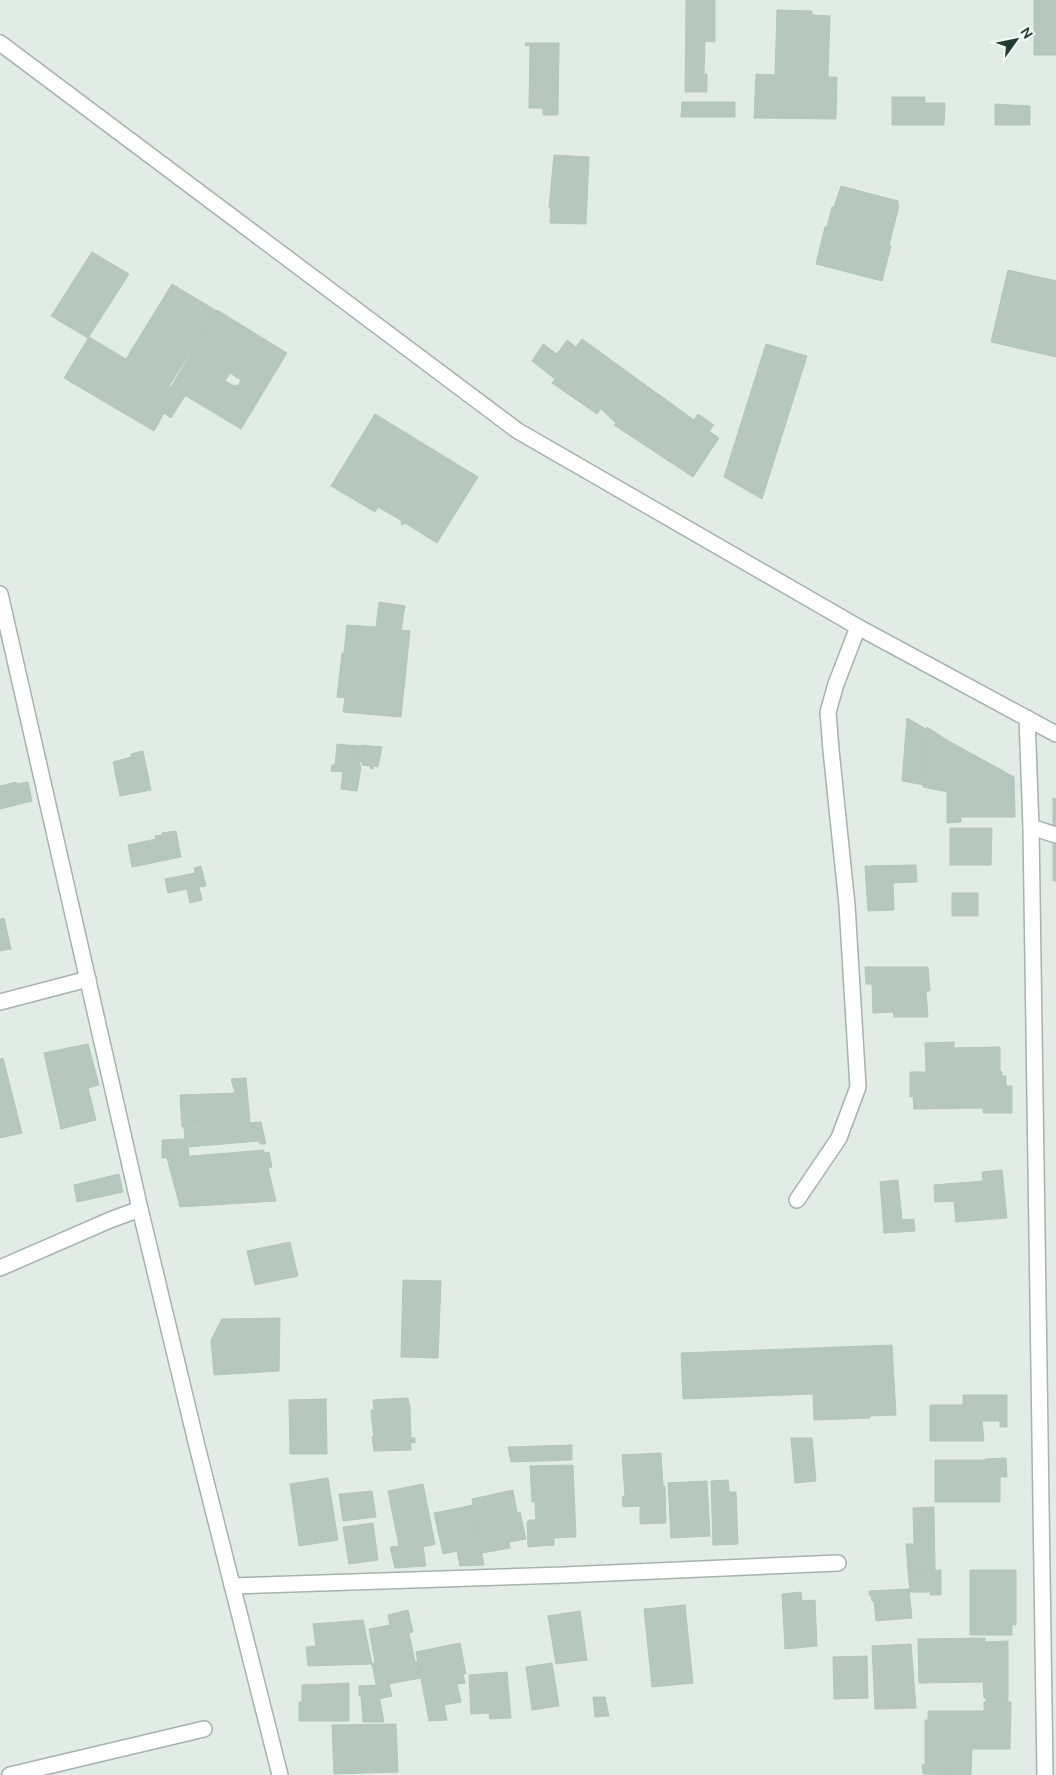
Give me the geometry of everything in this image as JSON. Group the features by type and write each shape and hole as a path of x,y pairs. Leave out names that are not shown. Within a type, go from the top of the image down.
{"street":[{"path":"0,43 518,431 858,627 1056,734"},
{"path":"0,594 140,1210 280,1775"},
{"path":"796,1200 839,1138 858,1087 847,905 830,750 828,712 836,684 858,627"},
{"path":"1027,718 1045,1775"},
{"path":"1030,827 1056,835"},
{"path":"0,1002 88,980"},
{"path":"0,1268 110,1220 140,1210"},
{"path":"232,1586 564,1575 838,1563"},
{"path":"10,1775 204,1729"}],"building":[{"path":"686,0 715,0 715,42 705,41 704,74 707,74 707,92 685,92"},
{"path":"1034,0 1056,0 1056,55 1034,55"},
{"path":"777,10 812,11 812,15 830,16 828,77 837,77 836,119 754,118 756,74 775,75"},
{"path":"525,43 559,43 558,115 543,115 543,108 529,108 530,45 526,46"},
{"path":"892,97 925,97 925,103 945,103 944,125 892,125"},
{"path":"682,102 735,102 735,117 681,117"},
{"path":"995,104 1030,106 1030,125 995,125"},
{"path":"554,155 589,157 586,224 550,223 551,208 549,208"},
{"path":"841,186 898,201 899,206 889,245 891,246 882,281 816,264 825,227 827,227 832,207 834,207"},
{"path":"92,252 129,274 88,338 51,316"},
{"path":"1008,270 1056,281 1056,357 991,342"},
{"path":"172,284 217,311 169,386 185,396 171,418 164,413 154,431 64,378 89,337 126,359"},
{"path":"217,310 287,353 241,429 171,387","holes":["230,373 241,380 238,386 225,381"]},
{"path":"582,339 694,420 698,414 714,425 709,431 719,438 693,477 614,425 616,423 601,409 597,414 552,383 555,379 532,361 543,344 557,354 567,340 576,347"},
{"path":"766,344 807,356 762,499 724,477"},
{"path":"375,414 478,477 437,543 405,523 401,524 402,521 378,507 375,512 331,486"},
{"path":"379,602 405,606 401,630 410,631 401,717 343,712 345,698 337,697 347,625 376,627"},
{"path":"907,718 926,729 925,737 927,738 921,762 923,763 921,772 924,772 922,781 924,781 924,785 902,781"},
{"path":"927,727 947,740 948,792 923,787 924,772 921,772 923,763 921,762 927,738 925,737"},
{"path":"947,740 1014,777 1015,817 961,817 961,822 947,823"},
{"path":"337,744 360,746 359,762 361,768 357,791 341,789 343,772 331,771 332,765 335,765"},
{"path":"361,745 382,747 378,767 373,766 373,769 370,768 371,766 362,765 363,763 359,762"},
{"path":"143,751 151,790 120,796 113,762 131,757 131,754"},
{"path":"16,782 17,784 28,782 32,801 0,809 0,786"},
{"path":"1053,798 1056,799 1056,881 1053,881"},
{"path":"950,828 992,828 991,865 950,865"},
{"path":"176,831 181,857 132,867 128,845 156,839 155,836 162,835 162,833"},
{"path":"916,865 917,882 893,883 894,910 868,911 865,866"},
{"path":"201,866 206,886 199,887 202,900 190,903 187,889 168,893 165,879 195,873 194,868"},
{"path":"952,893 978,893 978,916 952,916"},
{"path":"4,918 11,949 0,951 0,919"},
{"path":"865,967 928,967 930,991 926,991 928,1017 894,1017 893,1012 873,1013 872,984 866,984"},
{"path":"954,1042 954,1048 1000,1047 1000,1071 1002,1076 1006,1076 1006,1086 1012,1086 1012,1113 983,1113 983,1108 914,1109 913,1096 910,1097 910,1072 926,1072 925,1043"},
{"path":"88,1044 99,1085 88,1088 96,1120 61,1129 44,1053"},
{"path":"3,1058 22,1133 0,1138 0,1059"},
{"path":"246,1078 250,1122 182,1127 180,1095 235,1093 231,1079"},
{"path":"261,1122 266,1144 260,1144 259,1141 188,1147 189,1156 162,1158 162,1140 185,1139 184,1128"},
{"path":"264,1150 264,1153 269,1152 272,1167 268,1168 276,1201 180,1207 167,1158"},
{"path":"1002,1170 1007,1218 956,1222 954,1201 935,1202 934,1185 983,1181 982,1172"},
{"path":"119,1174 123,1192 77,1202 74,1185"},
{"path":"898,1180 902,1220 914,1219 915,1231 884,1233 880,1182"},
{"path":"290,1242 298,1276 255,1285 247,1251"},
{"path":"403,1280 441,1281 438,1358 401,1357"},
{"path":"280,1318 279,1371 214,1375 211,1340 222,1319"},
{"path":"892,1345 896,1415 814,1420 813,1394 683,1399 681,1353"},
{"path":"963,1395 1007,1395 1007,1427 1000,1427 1000,1421 982,1421 984,1441 930,1441 930,1405 963,1405"},
{"path":"408,1398 411,1438 415,1438 415,1443 411,1442 411,1450 374,1451 371,1414 371,1410 374,1410 373,1400"},
{"path":"326,1399 327,1454 290,1454 289,1400"},
{"path":"791,1438 812,1438 816,1481 795,1483"},
{"path":"572,1445 572,1460 511,1462 508,1447"},
{"path":"661,1453 663,1486 665,1486 666,1523 640,1524 640,1506 623,1507 622,1497 625,1496 622,1455"},
{"path":"1006,1458 1007,1477 1000,1477 1000,1502 935,1502 935,1460"},
{"path":"573,1465 576,1537 554,1538 554,1545 528,1547 527,1522 529,1520 536,1520 535,1502 532,1502 530,1466"},
{"path":"328,1478 338,1540 299,1546 290,1484"},
{"path":"728,1480 729,1492 736,1492 738,1544 713,1545 711,1481"},
{"path":"707,1481 710,1536 671,1538 668,1483"},
{"path":"423,1484 435,1544 423,1547 426,1566 395,1568 390,1547 399,1546 388,1491"},
{"path":"513,1490 517,1513 520,1512 526,1539 509,1542 510,1548 482,1553 472,1499"},
{"path":"372,1491 376,1517 343,1521 339,1494"},
{"path":"473,1505 484,1565 460,1566 457,1551 443,1554 434,1513"},
{"path":"934,1507 935,1571 908,1571 906,1544 914,1544 913,1508"},
{"path":"373,1523 378,1560 349,1564 343,1527"},
{"path":"941,1570 941,1595 930,1595 930,1592 910,1592 908,1571"},
{"path":"970,1570 1016,1570 1016,1625 1012,1624 1012,1635 970,1635"},
{"path":"909,1589 912,1618 876,1621 874,1601 872,1601 871,1595 869,1595 869,1591"},
{"path":"801,1592 802,1601 815,1600 817,1646 785,1649 782,1594"},
{"path":"685,1605 693,1683 652,1687 644,1609"},
{"path":"408,1610 413,1632 409,1633 415,1662 418,1661 421,1678 389,1684 392,1696 379,1699 372,1664 375,1662 369,1629 390,1625 388,1615"},
{"path":"580,1611 587,1660 556,1664 548,1616"},
{"path":"363,1620 372,1664 308,1666 306,1647 316,1646 313,1624"},
{"path":"985,1638 985,1642 1008,1641 1008,1702 986,1702 983,1682 919,1683 918,1639"},
{"path":"460,1643 466,1674 463,1674 465,1683 457,1684 461,1702 444,1705 447,1720 429,1721 416,1652"},
{"path":"911,1644 916,1708 875,1709 872,1646"},
{"path":"867,1656 868,1698 834,1699 833,1657"},
{"path":"552,1663 559,1706 532,1710 526,1667"},
{"path":"507,1672 511,1718 490,1719 489,1713 471,1714 469,1675"},
{"path":"349,1683 349,1721 299,1721 299,1702 302,1702 302,1685"},
{"path":"377,1685 384,1722 363,1722 359,1686"},
{"path":"593,1697 605,1697 609,1716 595,1717"},
{"path":"984,1702 1011,1702 1010,1749 972,1749 971,1775 923,1774 922,1765 925,1764 925,1720 928,1720 928,1711 984,1711"},
{"path":"396,1724 398,1772 334,1774 332,1725"}]}
